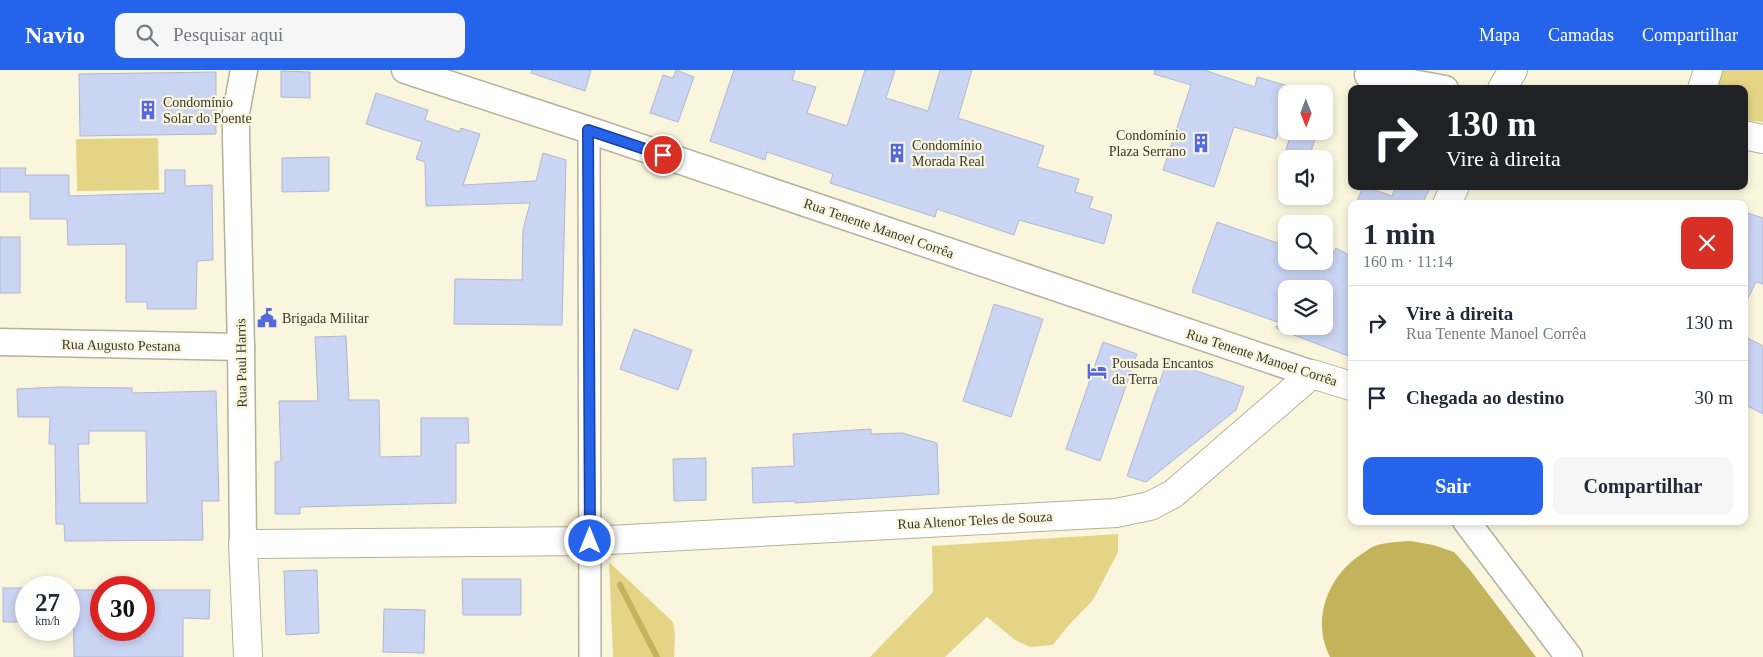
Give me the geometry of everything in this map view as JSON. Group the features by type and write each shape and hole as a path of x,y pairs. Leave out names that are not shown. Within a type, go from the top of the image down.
{"main road":[{"path":"1504,85 1513,70"},
{"path":"1524,70 1526,85"},
{"path":"1703,85 1708,70"},
{"path":"1748,136 1763,140"},
{"path":"1748,143 1763,145"},
{"name":"Rua Tenente Manoel Corrêa","path":"1312,374 1348,385"},
{"name":"Rua Altenor Teles de Souza","path":"243,544 590,541 1116,513 1150,506 1173,494 1312,374"},
{"name":"Rua Paul Harris","path":"243,544 248,657"}],"street":[{"name":"Rua Paul Harris","path":"243,544 242,348 236,112 244,70"},
{"name":"Rua Tenente Manoel Corrêa","path":"405,70 1312,374"},
{"path":"1361,72 1392,85"},
{"path":"1361,72 1425,85"},
{"path":"588,130 590,657"},
{"name":"Rua Augusto Pestana","path":"0,342 242,348"},
{"path":"1469,525 1570,657"}],"shaded area":[{"path":"1723,70 1763,70 1763,122 1748,120 1748,85 1717,85"},
{"path":"158,138 159,190 77,191 76,139"},
{"path":"1118,534 1118,552 1093,600 1053,645 1030,647 1015,640 987,617 945,657 870,657 933,592 932,546"},
{"path":"1410,541 1433,545 1454,552 1470,570 1536,657 1330,657 1322,630 1322,616 1330,590 1337,578 1356,558 1372,547 1386,543"},
{"path":"609,562 673,622 675,636 674,657 613,657"}],"building":[{"path":"532,70 591,70 585,91 531,73"},
{"path":"676,70 694,77 678,122 650,113 663,75 673,78"},
{"path":"734,70 795,70 792,80 816,87 807,113 847,126 865,70 895,70 886,98 928,111 940,70 972,70 958,118 1044,146 1037,167 1079,179 1075,192 1093,197 1089,208 1112,215 1104,244 1019,220 1014,235 937,209 935,217 830,183 833,174 767,152 765,160 710,141"},
{"name":"Condomínio Plaza Serrano","path":"1155,70 1204,70 1255,87 1257,77 1285,85 1278,85 1278,132 1276,139 1234,127 1214,187 1163,170 1191,85 1154,74"},
{"path":"281,71 310,72 310,98 281,97"},
{"name":"Condomínio Solar do Poente","path":"216,72 216,134 80,136 79,74"},
{"path":"376,93 428,110 425,120 460,132 461,128 480,134 463,185 536,181 543,153 566,160 562,325 454,324 455,279 522,280 523,230 530,203 426,206 425,162 416,159 422,142 366,124"},
{"path":"1289,140 1314,140 1312,150 1286,150"},
{"path":"329,157 329,191 282,192 282,158"},
{"path":"0,168 26,168 25,175 69,175 69,196 165,193 165,170 185,170 185,186 212,185 213,260 197,261 196,309 147,309 147,302 126,302 126,244 68,245 67,219 30,219 30,192 0,192"},
{"path":"1361,190 1375,190 1392,196 1394,190 1429,190 1424,200 1358,200"},
{"path":"1748,213 1763,218 1763,284 1756,282 1748,298"},
{"path":"1217,222 1278,243 1278,270 1333,270 1333,254 1336,248 1348,254 1348,356 1294,335 1333,335 1333,280 1278,280 1278,322 1192,292"},
{"path":"0,237 20,237 20,293 0,293"},
{"path":"994,304 1043,319 1011,417 963,401"},
{"path":"634,329 692,350 678,390 620,369"},
{"path":"346,336 349,400 379,400 380,457 421,456 421,418 468,418 469,443 456,443 456,503 300,507 300,514 275,514 275,462 281,461 279,401 318,401 315,337"},
{"path":"1748,338 1763,346 1763,414 1748,406"},
{"path":"1103,342 1137,354 1100,461 1066,449"},
{"path":"1167,361 1244,387 1236,410 1146,482 1127,476"},
{"path":"58,387 132,388 132,393 216,391 219,501 202,501 203,540 65,541 64,524 56,524 55,444 49,444 50,417 18,417 17,389","holes":["89,431 146,431 147,503 80,503 78,444 89,444"]},
{"path":"871,429 871,434 902,433 937,443 939,494 795,503 795,501 753,503 752,468 794,466 793,434"},
{"path":"706,458 706,500 674,501 673,459"},
{"path":"317,570 319,633 286,635 284,571"},
{"path":"462,579 521,579 521,615 463,615"},
{"path":"3,588 15,588 15,622 3,622"},
{"path":"80,590 90,590 90,641 155,641 155,590 210,590 209,619 183,618 183,657 74,657 74,641 80,641"},
{"path":"384,609 425,610 424,653 383,652"}],"waterway":[{"path":"620,585 657,657"}],"place":[{"name":"Condomínio Solar do Poente","path":"148,110"},
{"name":"Condomínio Plaza Serrano","path":"1201,143"},
{"name":"Condomínio Morada Real","path":"897,153"},
{"name":"Brigada Militar","path":"267,318"},
{"name":"Pousada Encantos da Terra","path":"1097,371"}],"route":[{"path":"590,541 588,130 663,155"}]}
